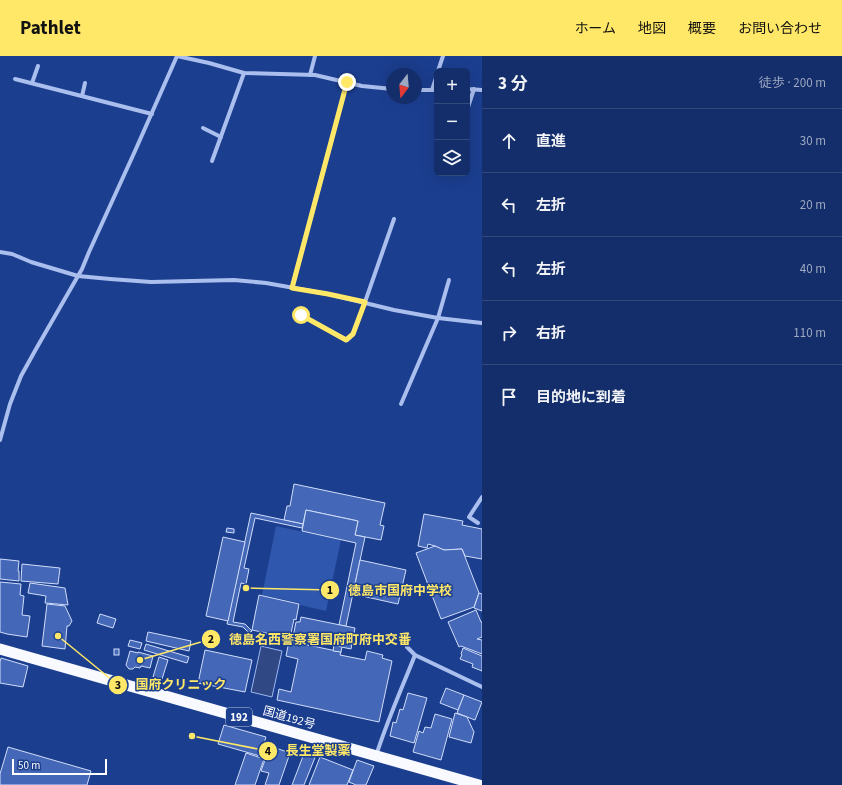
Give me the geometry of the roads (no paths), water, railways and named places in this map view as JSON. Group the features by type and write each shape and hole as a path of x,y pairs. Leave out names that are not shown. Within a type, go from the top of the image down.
{"highway":[{"name":"国道192号","path":"0,649 479,785"}],"street":[{"path":"0,440 10,404 21,376 82,270 177,56 244,73 310,75 362,86 386,88"},
{"path":"310,75 315,56"},
{"path":"439,68 443,56"},
{"path":"32,83 38,66"},
{"path":"212,161 244,73"},
{"path":"15,79 152,114"},
{"path":"292,288 347,82"},
{"path":"82,96 85,83"},
{"path":"470,89 482,90"},
{"path":"469,104 474,89"},
{"path":"422,90 434,90"},
{"path":"203,128 221,137"},
{"path":"301,315 346,340 353,334 394,219"},
{"path":"0,252 12,254 31,262 78,276 151,282 234,280 266,283 328,294 394,310 438,318 482,323"},
{"path":"401,404 438,318 449,280"},
{"path":"478,523 469,517 482,497"},
{"path":"407,648 415,655 482,687"},
{"path":"376,756 382,735 415,655"}],"place":[{"name":"徳島市国府中学校","path":"246,588"},
{"name":"国府クリニック","path":"58,636"},
{"name":"徳島名西警察署国府町府中交番","path":"140,660"},
{"name":"長生堂製薬","path":"192,736"}]}
